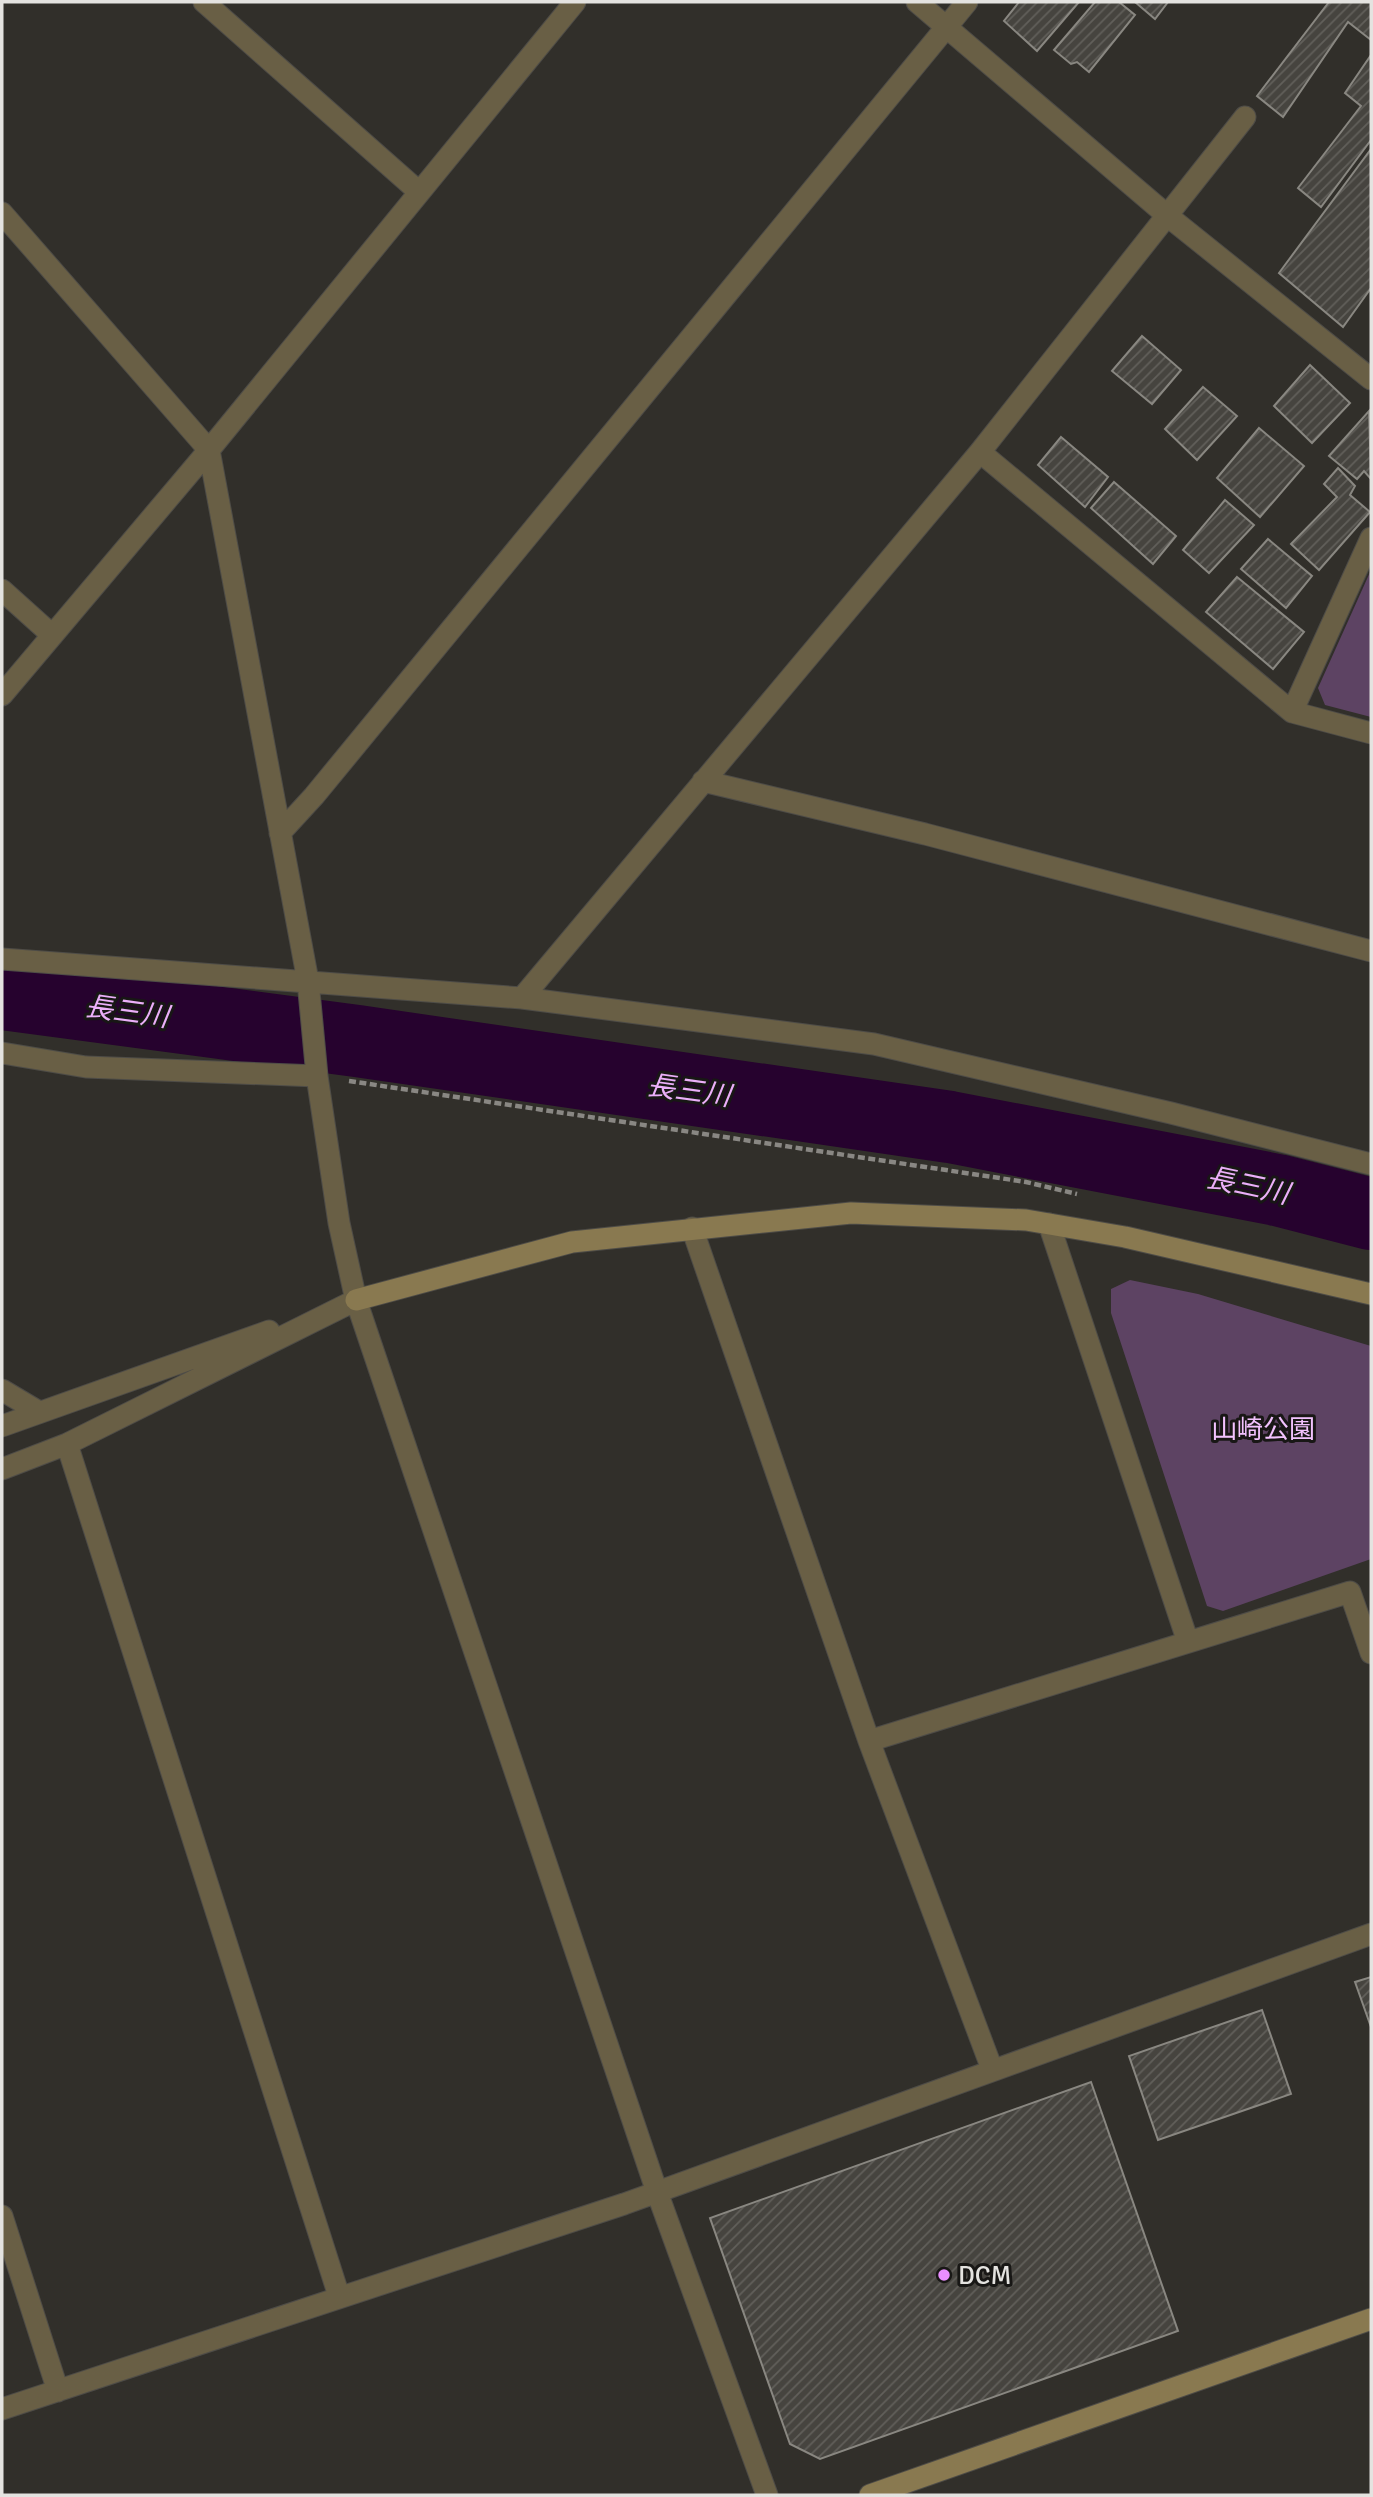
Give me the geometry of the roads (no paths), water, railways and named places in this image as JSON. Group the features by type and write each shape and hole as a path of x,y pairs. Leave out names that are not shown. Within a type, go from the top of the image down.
{"street":[{"path":"204,2 418,191"},
{"path":"2,695 209,450 575,2"},
{"path":"917,2 1169,217 1371,379"},
{"path":"280,832 314,796 967,2"},
{"path":"522,998 979,452 1169,217 1245,117"},
{"path":"2,213 209,450 308,981 317,1076 340,1223 356,1300 657,2192 767,2495"},
{"path":"979,452 1292,712 1371,733"},
{"path":"1292,712 1371,538"},
{"path":"2,590 52,635"},
{"path":"703,781 925,834 1371,951"},
{"path":"2,958 522,998 874,1044 1171,1113 1371,1164"},
{"path":"2,1053 86,1067 317,1076"},
{"path":"2,1426 356,1300 572,1242 692,1228 851,1213 939,1215 1049,1224 1125,1237 1371,1294"},
{"path":"1049,1224 1188,1642"},
{"path":"692,1228 869,1741 992,2069"},
{"path":"2,1469 67,1444 356,1300"},
{"path":"2,1390 39,1412"},
{"path":"67,1444 339,2296"},
{"path":"869,1741 1350,1592 1371,1653"},
{"path":"2,2409 657,2192 1371,1934"},
{"path":"2,2216 58,2391"},
{"path":"870,2495 1371,2319"}],"waterway":[{"name":"長三川","path":"2,994 357,1041 950,1127 1277,1190 1371,1214"}],"place":[{"name":"DCM","path":"944,2275"}],"park label":[{"name":"山崎公園","path":"1263,1429"}]}
